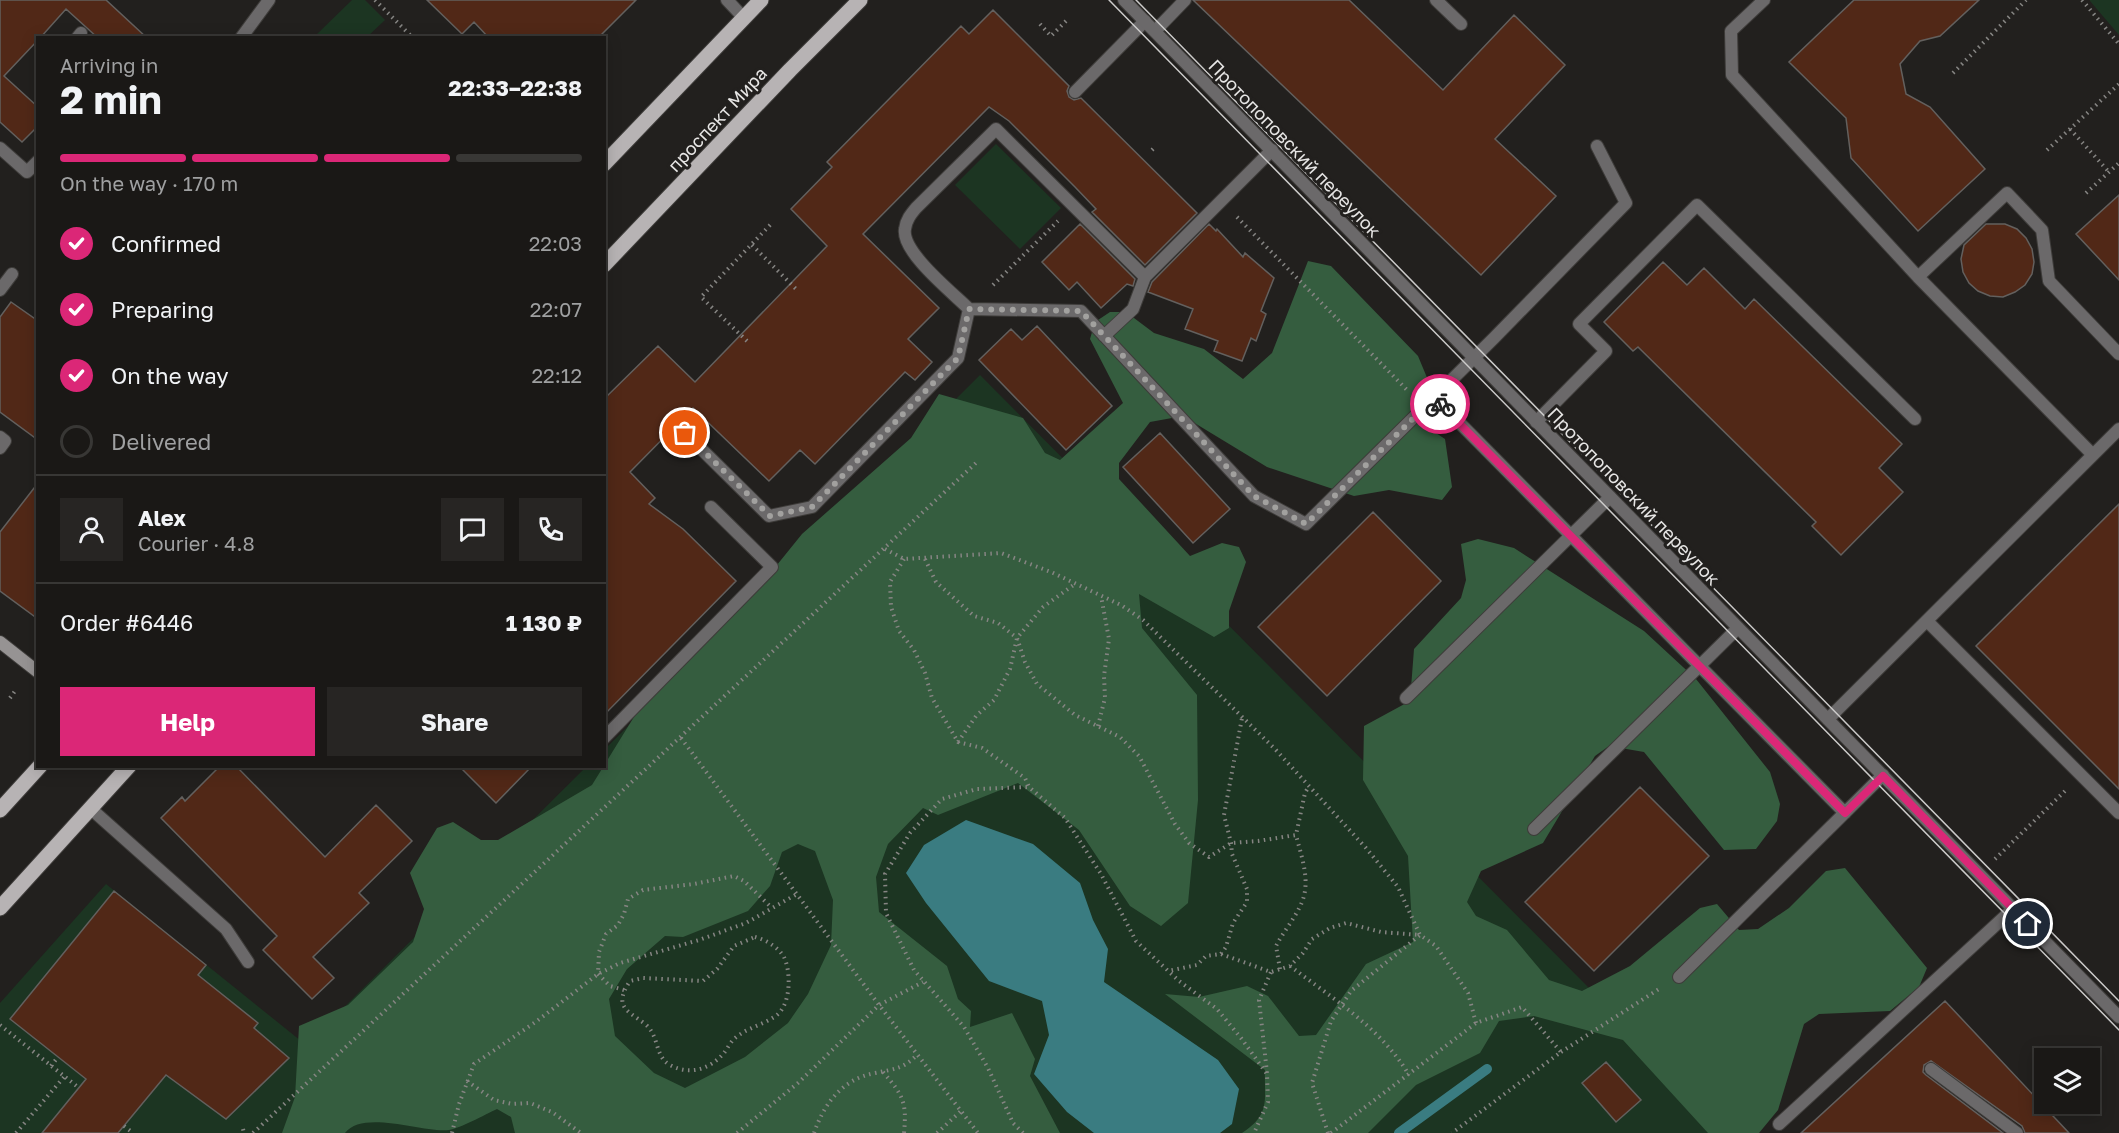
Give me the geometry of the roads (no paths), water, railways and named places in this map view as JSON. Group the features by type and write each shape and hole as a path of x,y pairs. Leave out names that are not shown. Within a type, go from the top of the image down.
{"main road":[{"path":"606,162 761,0"},
{"name":"проспект Мира","path":"606,263 860,0"},
{"path":"0,642 36,670"},
{"path":"0,810 38,768"},
{"path":"0,908 127,768"}],"street":[{"path":"242,36 269,0"},
{"path":"726,0 744,17"},
{"name":"Протопоповский переулок","path":"1124,0 2119,1017"},
{"path":"1155,31 1185,0"},
{"path":"1436,0 1461,24"},
{"path":"1764,0 1731,31 1732,75 1918,277 2093,455"},
{"path":"1075,92 1145,21"},
{"path":"1145,278 996,129 916,208 904,229 905,238 912,252 969,309 1081,311 1254,496 1306,524 1626,203 1597,146"},
{"path":"1018,150 1028,140"},
{"path":"0,148 27,172 36,163"},
{"path":"1104,336 1133,309 1145,278 1272,150"},
{"path":"1918,277 2007,193 2042,230 2049,281 2119,354"},
{"path":"1536,422 1606,351 1579,324 1697,205 1914,419"},
{"path":"0,290 12,274"},
{"path":"685,433 770,516 812,507 958,358 969,309"},
{"path":"1434,398 1845,813"},
{"path":"1828,719 2119,429"},
{"path":"0,437 5,441 0,448"},
{"path":"1406,698 1610,497"},
{"path":"606,736 772,567 711,507"},
{"path":"1927,621 2119,813"},
{"path":"1534,829 1738,628"},
{"path":"1679,977 1883,776"},
{"path":"90,808 226,929 248,962"},
{"path":"1779,1124 2013,909"},
{"path":"1931,1069 2017,1133"}],"water":[{"path":"966,820 1033,844 1080,883 1093,920 1108,949 1104,982 1218,1060 1239,1089 1232,1124 1220,1133 1094,1133 1067,1112 1034,1074 1049,1035 1042,1001 989,981 926,903 906,873 924,845"}],"waterway":[{"path":"1399,1133 1487,1069"}],"tram line":[{"path":"1109,0 2119,1030"},
{"path":"1136,0 2119,1001"}]}
